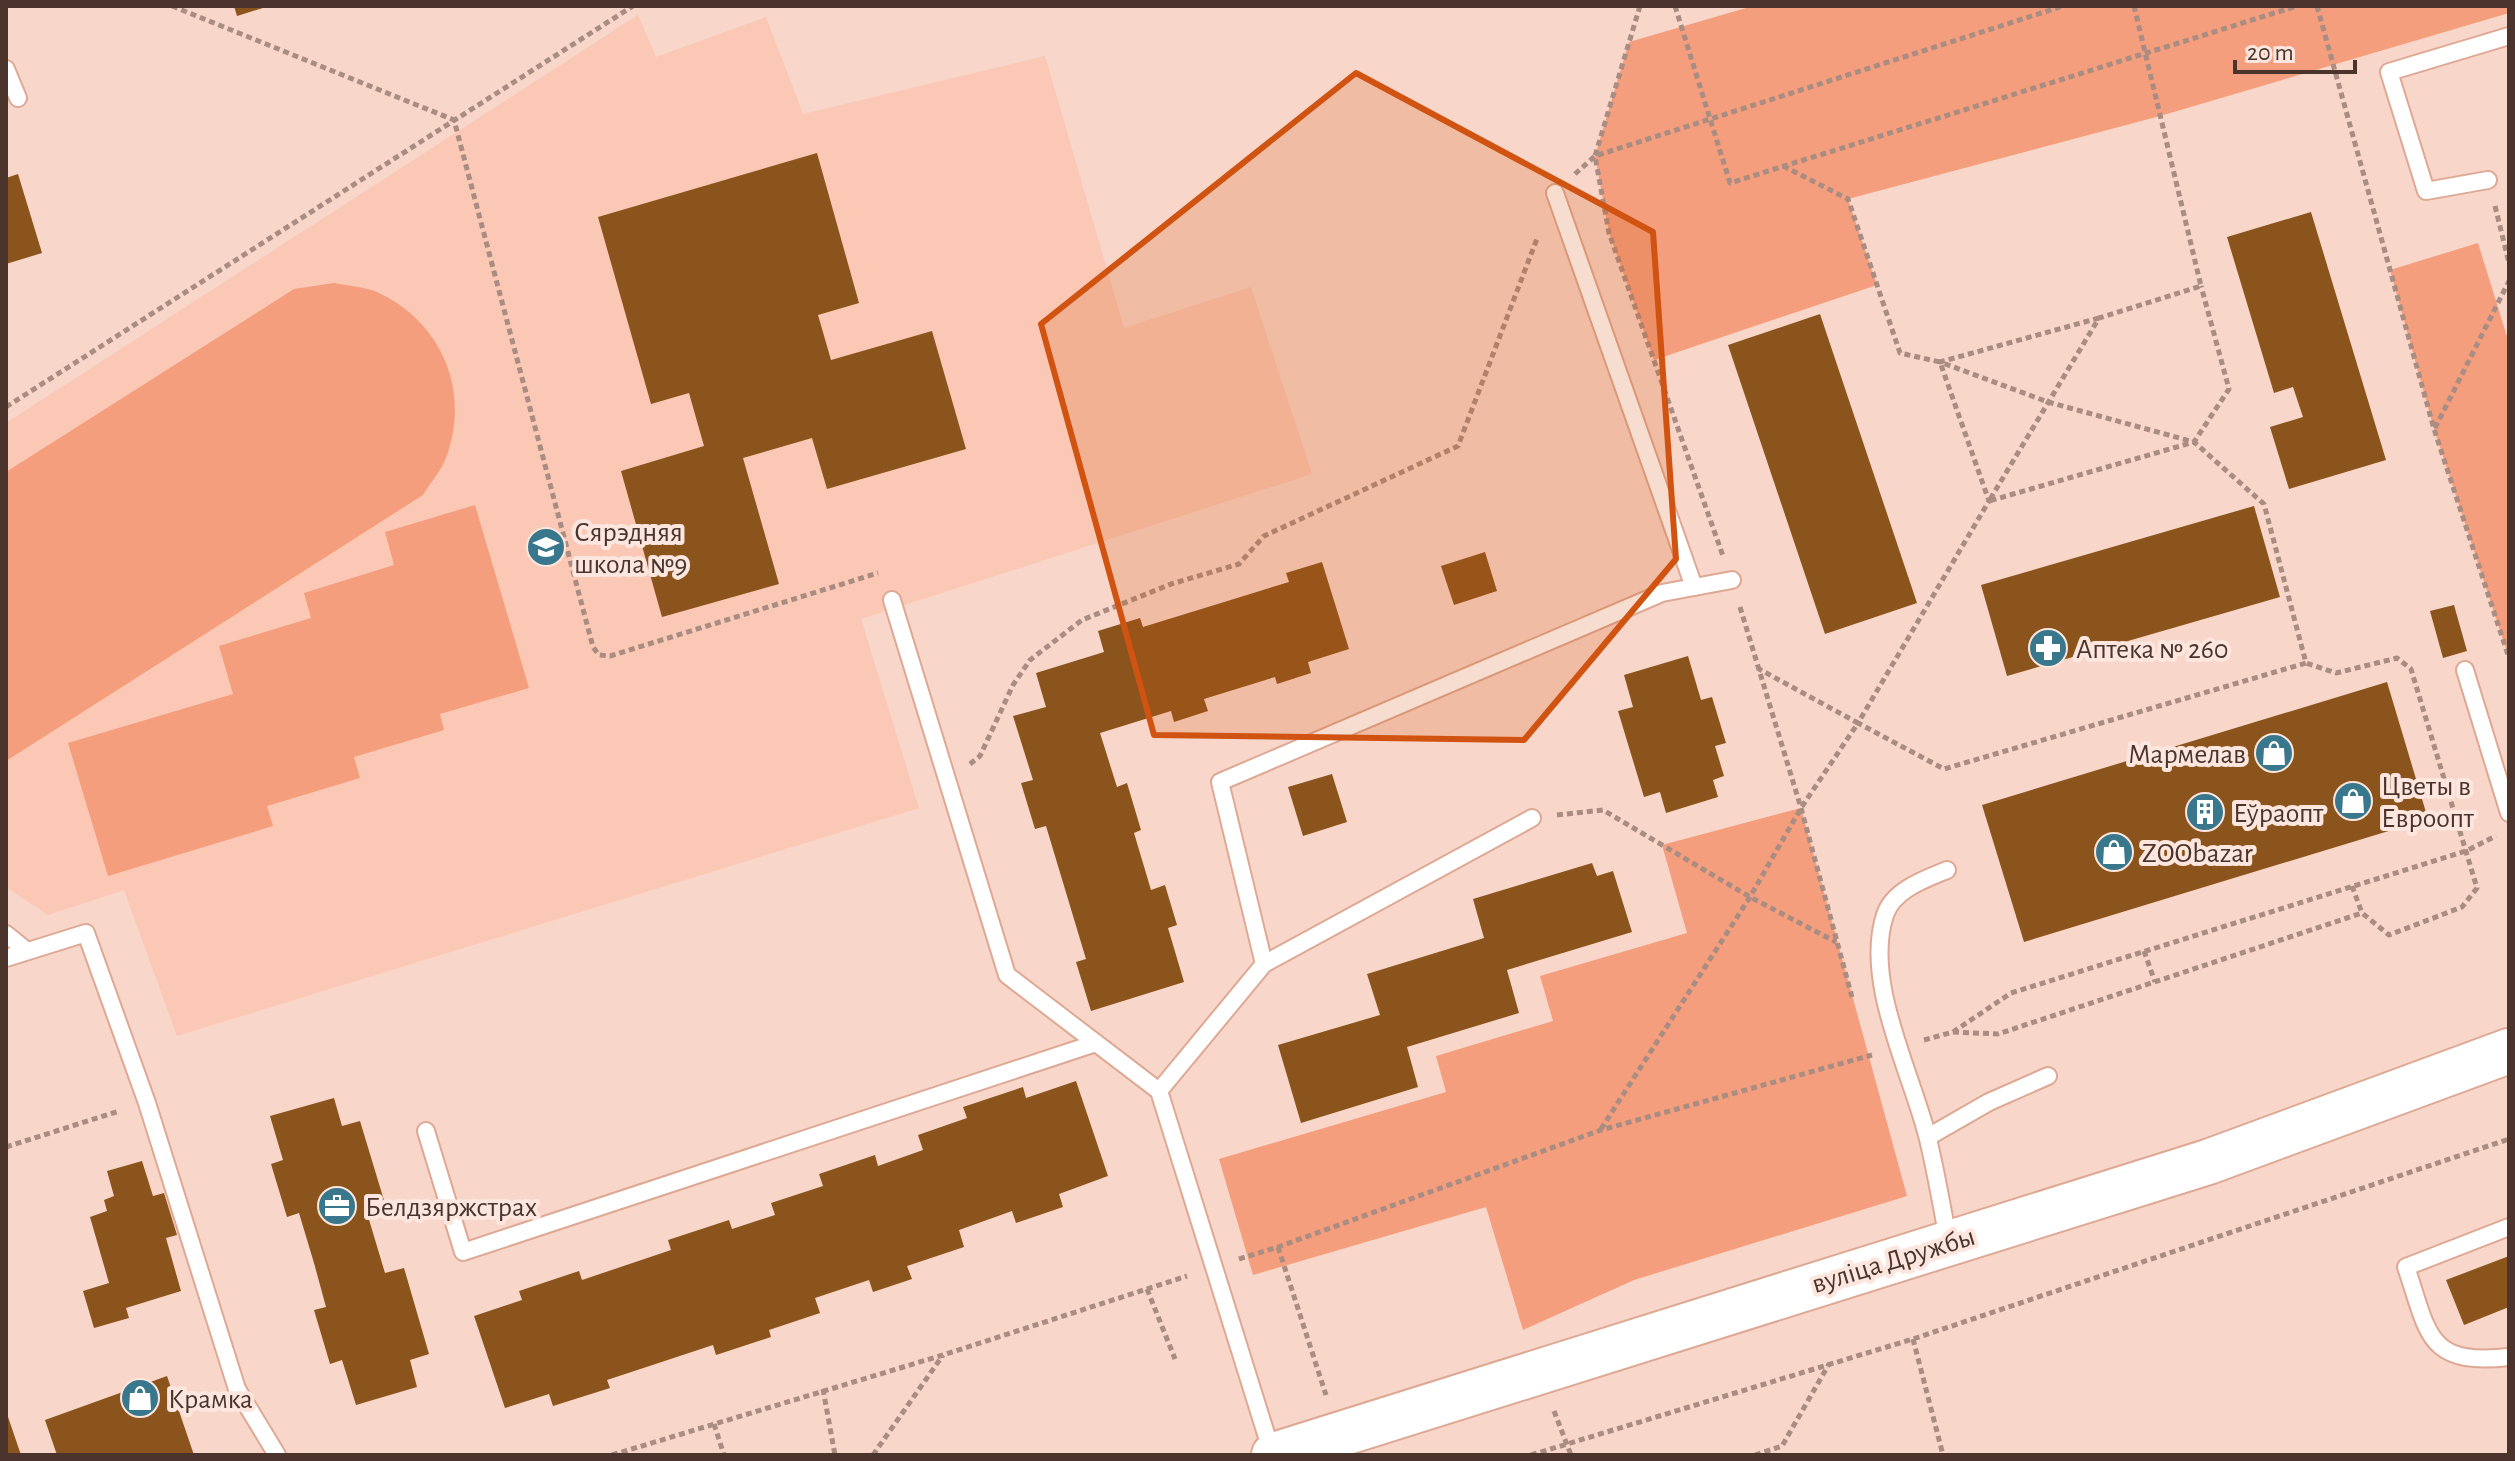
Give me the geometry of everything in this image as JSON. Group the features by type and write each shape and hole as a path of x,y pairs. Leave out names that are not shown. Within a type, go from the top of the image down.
{"main road":[{"name":"вуліца Дружбы","path":"1273,1455 2208,1162 2509,1051"}],"lane":[{"path":"2488,180 2426,191 2389,72 2509,36"},
{"path":"6,69 18,98"},
{"path":"1555,193 1694,587"},
{"path":"1264,964 1220,782 1662,593 1732,580"},
{"path":"892,600 1007,975 1159,1091 1273,1455"},
{"path":"2465,670 2509,813"},
{"path":"1159,1091 1264,964 1532,818"},
{"path":"1947,870 1910,885 1885,912 1878,957 1899,1047 1928,1137 1949,1242"},
{"path":"6,958 86,933 147,1103 237,1389 277,1455"},
{"path":"6,934 27,951"},
{"path":"426,1131 463,1252 1096,1043"},
{"path":"1928,1137 1989,1102 2048,1076"},
{"path":"2509,1227 2406,1267 2430,1334 2447,1353 2478,1360 2509,1357"}],"path":[{"path":"172,6 454,120"},
{"path":"1640,6 1595,156 1609,233 1732,580 1801,808 1857,1013"},
{"path":"1675,6 1730,183 2297,6"},
{"path":"947,782 980,756 1013,685 1030,660 1082,620 1171,584 1239,564 1264,536 1458,446 1555,193 1595,156 2063,6"},
{"path":"1989,501 2194,442 2229,389 2134,6"},
{"path":"2317,6 2434,429 2509,658"},
{"path":"6,407 631,7"},
{"path":"454,120 593,647 599,655 610,656 883,571 892,600"},
{"path":"1783,166 1848,199 1900,353 1940,362 2048,402 2194,442 2264,504 2306,663"},
{"path":"2488,180 2509,263"},
{"path":"2434,429 2509,281"},
{"path":"1940,362 2201,286"},
{"path":"1601,1130 1750,897 1801,808 1858,723 2099,318"},
{"path":"1940,362 1989,501"},
{"path":"1758,668 1944,769 2306,663 2336,673 2397,658 2411,669 2477,888 2462,907 2389,935 2362,913 2352,886"},
{"path":"1532,818 1603,810 1750,897 1837,942"},
{"path":"1953,1032 2011,993 2466,851 2498,835"},
{"path":"612,1455 943,1355 1278,1247 1601,1130 1953,1032 1998,1034 2362,913"},
{"path":"2144,951 2155,982"},
{"path":"1865,1042 1869,1056"},
{"path":"6,1147 147,1103"},
{"path":"1531,1455 1913,1339 2509,1139"},
{"path":"1278,1247 1339,1435"},
{"path":"1147,1289 1175,1359"},
{"path":"1913,1339 1943,1455"},
{"path":"873,1455 943,1355"},
{"path":"1755,1455 1782,1446 1830,1364"},
{"path":"823,1389 835,1455"},
{"path":"714,1424 724,1455"}],"highlighted area":[{"path":"1356,73 1653,232 1676,559 1524,740 1154,735 1041,324"}],"shaded area":[{"path":"1753,6 2509,6 2509,13 2160,116 1848,199 1877,285 1654,360 1609,233 1595,156 1629,42"},
{"name":"Сярэдняя школа №9","path":"638,15 656,57 766,17 803,114 1045,56 1124,328 1251,287 1312,474 861,619 919,808 177,1036 124,890 48,915 6,887 6,423"},
{"path":"2478,243 2509,343 2509,658 2434,429 2390,270"},
{"path":"334,283 372,290 400,305 419,321 445,361 455,408 453,433 444,463 423,495 6,761 6,472 294,289"},
{"path":"475,505 529,688 440,714 444,730 354,757 360,778 267,806 273,826 108,876 68,743 233,694 219,646 311,618 304,593 394,565 385,532"},
{"path":"1801,808 1907,1196 1634,1280 1523,1330 1486,1207 1253,1275 1219,1159 1446,1092 1436,1056 1553,1021 1540,976 1687,933 1662,845"}],"building":[{"path":"234,6 266,6 266,7 237,16"},
{"path":"817,153 859,303 818,315 831,360 932,331 966,449 827,489 812,438 743,458 779,584 662,617 621,471 704,446 689,393 651,404 598,217"},
{"path":"18,174 42,253 6,264 6,178"},
{"path":"2311,212 2386,460 2289,489 2270,427 2303,417 2293,387 2274,393 2227,237"},
{"path":"1820,314 1917,603 1825,634 1728,345"},
{"path":"2254,506 2280,597 2007,676 1981,585"},
{"path":"1485,552 1497,591 1454,605 1441,566"},
{"path":"1322,562 1349,649 1308,662 1311,673 1277,684 1275,677 1204,699 1208,711 1174,722 1171,711 1100,733 1117,787 1127,783 1141,830 1134,833 1151,890 1165,885 1177,925 1168,928 1184,982 1091,1011 1076,962 1086,959 1046,826 1035,829 1021,783 1033,780 1013,716 1046,707 1036,673 1104,652 1098,631 1140,618 1143,627 1289,582 1286,573"},
{"path":"2454,605 2467,651 2443,658 2430,611"},
{"path":"1688,656 1701,700 1712,697 1726,743 1715,746 1724,776 1713,780 1718,797 1666,813 1660,792 1644,797 1618,711 1633,707 1624,675"},
{"name":"Еўраопт","path":"2387,682 2428,819 2024,942 1982,805"},
{"path":"1332,774 1347,822 1303,836 1288,787"},
{"path":"1592,863 1597,876 1613,871 1632,932 1507,970 1519,1013 1407,1047 1418,1087 1301,1123 1278,1045 1380,1015 1367,974 1484,938 1473,899"},
{"path":"1076,1081 1108,1176 1059,1194 1063,1207 1016,1223 1012,1211 959,1230 964,1247 907,1266 912,1279 873,1292 869,1280 815,1298 820,1313 769,1330 771,1337 716,1355 713,1345 607,1380 610,1388 553,1406 549,1394 505,1408 474,1316 522,1300 519,1291 579,1271 582,1280 671,1250 668,1240 729,1220 732,1229 775,1215 771,1203 823,1186 819,1174 875,1155 878,1166 923,1150 918,1135 967,1118 963,1107 1023,1087 1026,1098"},
{"path":"334,1098 342,1126 360,1121 386,1207 367,1213 385,1273 404,1268 429,1354 410,1360 417,1387 356,1405 342,1360 330,1364 314,1310 326,1307 314,1263 299,1213 287,1217 271,1164 283,1160 270,1116"},
{"path":"142,1161 153,1196 164,1193 177,1235 166,1238 181,1291 126,1308 129,1318 94,1328 83,1291 109,1283 90,1217 107,1211 104,1200 114,1196 107,1171"},
{"path":"2509,1256 2509,1307 2464,1325 2446,1280"},
{"name":"Крамка","path":"167,1376 194,1455 57,1455 45,1420"},
{"path":"6,1411 21,1455 6,1455"}],"place":[{"name":"Сярэдняя школа №9","path":"546,547"},
{"name":"Аптека № 260","path":"2048,648"},
{"name":"Мармелав","path":"2274,753"},
{"name":"Цветы в Евроопт","path":"2353,801"},
{"name":"Еўраопт","path":"2205,812"},
{"name":"ZOObazar","path":"2114,852"},
{"name":"Белдзяржстрах","path":"337,1206"},
{"name":"Крамка","path":"140,1398"}]}
